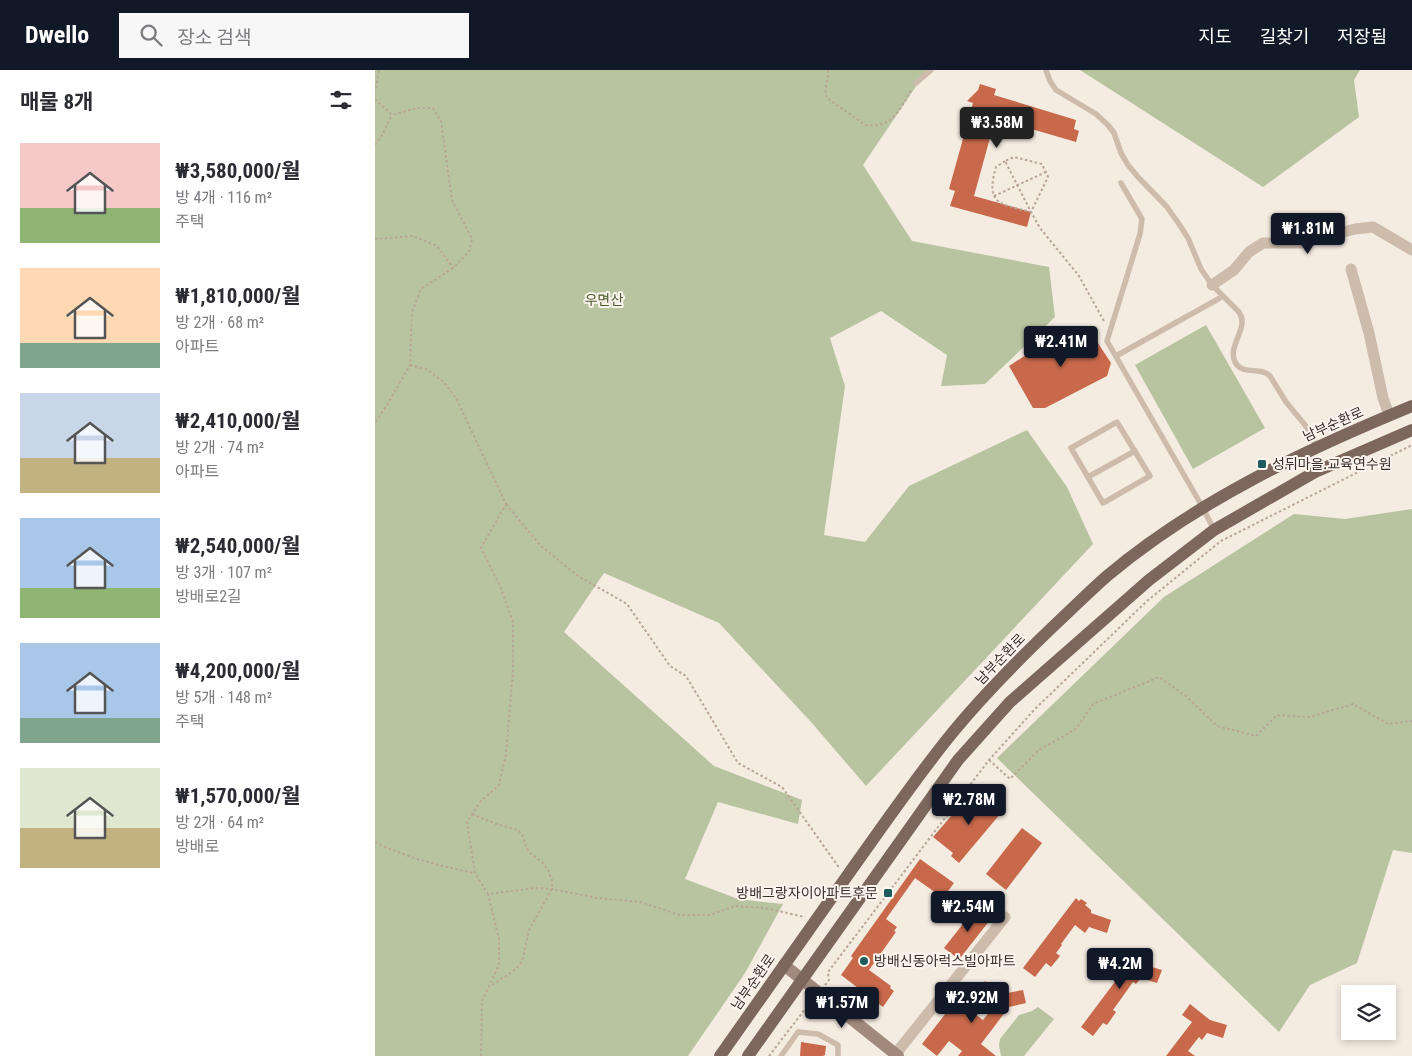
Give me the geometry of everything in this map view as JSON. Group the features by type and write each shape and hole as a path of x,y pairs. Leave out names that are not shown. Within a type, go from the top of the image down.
{"main road":[{"name":"남부순환로","path":"720,1056 909,789 953,732 1030,649 1107,576 1155,540 1239,487 1317,447 1412,406"},
{"path":"748,1056 958,760 1010,702 1149,580 1214,530 1315,472 1412,430"},
{"path":"784,965 896,1055"}],"street":[{"path":"1212,285 1234,270 1249,252 1263,243 1302,243 1348,231 1373,227 1409,244"},
{"path":"1351,269 1389,416"},
{"path":"896,1055 1005,917"}],"lane":[{"path":"916,83 931,70"},
{"path":"1046,70 1050,82 1056,90 1096,114 1114,133 1121,153 1128,164 1167,207 1179,224 1188,238 1201,269 1212,285 1243,317 1233,356 1237,364 1245,370 1262,371 1270,376 1286,402 1305,425 1317,447"},
{"path":"1121,184 1141,219 1140,234 1107,341 1214,530"},
{"path":"1116,356 1220,298"},
{"path":"1117,422 1135,451 1150,476 1103,503 1071,448 1117,422"},
{"path":"1088,477 1135,451"},
{"path":"781,1056 798,1032 818,1034 838,1044 838,1056"}],"path":[{"path":"375,93 379,70"},
{"path":"828,70 825,94 827,98 865,125 871,126 881,125 898,114 916,83"},
{"path":"375,99 392,115"},
{"path":"375,145 392,115 417,108 433,108 441,121 452,200 471,239 469,252 453,268 421,289 412,312 411,366 375,423"},
{"path":"1015,158 1042,164 1048,177 1031,212 1001,204 994,196 992,179 996,167 1005,161 1015,158"},
{"path":"1005,161 1040,228 1079,276 1110,332"},
{"path":"994,196 1046,172"},
{"path":"375,239 413,236 437,246 453,268"},
{"path":"411,366 426,368 444,382 456,398 506,504 540,545 578,576 627,604 670,666 686,676 738,763 783,787 846,878"},
{"path":"829,980 828,972 989,760 1035,709 1147,601 1221,542 1412,445"},
{"path":"481,1056 482,1002 499,965 499,939 488,894 475,873 467,822 481,802 499,784 506,754 513,671 513,622 500,586 481,548 506,504"},
{"path":"989,760 1010,779 1039,750 1075,729 1093,704 1159,677 1187,697 1217,726 1256,736 1277,715 1311,717 1353,704 1388,724 1412,721"},
{"path":"472,814 496,824 518,830 523,836 531,854 542,862 548,870 553,889 529,930 520,965 489,987"},
{"path":"375,842 447,868 475,873"},
{"path":"488,894 535,888 553,889 597,898 640,902 681,915 710,915 735,906 765,908 815,921"},
{"path":"769,1056 801,1014"}],"green space":[{"name":"우면산","path":"375,70 927,70 863,165 912,241 1049,267 1055,317 985,384 941,386 947,355 881,311 830,338 845,386 824,535 865,542 909,486 1027,430 1067,487 1093,544 866,786 811,722 719,623 604,573 564,632 714,766 802,800 798,824 718,802 685,879 738,899 783,904 745,973 688,1056 375,1056"},
{"path":"1080,70 1360,70 1354,80 1359,117 1263,187"},
{"path":"1206,325 1265,428 1193,469 1135,365"},
{"path":"1412,509 1412,853 1393,850 1357,963 1310,985 1279,1032 997,758 1164,597 1294,514 1345,519"},
{"path":"1038,1007 1054,1019 1024,1056 1001,1056 1000,1039 1019,1015"}],"building":[{"path":"980,84 996,89 994,95 1076,120 1074,129 1079,131 1076,142 1007,122 993,127 974,196 1031,212 1027,227 950,206 955,191 949,189 973,103 967,101 978,90"},
{"path":"1075,327 1090,331 1111,363 1107,376 1045,408 1033,408 1009,366 1038,347"},
{"path":"988,789 1006,807 959,863 951,856 953,853 933,837 958,808 966,815"},
{"path":"1022,828 1042,843 1006,890 986,874"},
{"name":"방배신동아럭스빌아파트","path":"920,859 954,883 943,898 915,878 886,919 897,927 894,931 896,932 869,970 891,986 890,988 894,991 883,1007 841,975 853,958 851,956"},
{"path":"1076,898 1087,903 1085,905 1091,910 1091,913 1111,920 1107,933 1089,927 1085,933 1075,925 1056,953 1060,956 1051,967 1046,963 1035,977 1023,968"},
{"path":"977,906 989,915 990,920 961,957 956,957 944,948"},
{"path":"1125,949 1145,965 1162,970 1157,983 1141,978 1136,984 1133,982 1113,1010 1116,1012 1107,1025 1103,1023 1093,1036 1081,1027 1126,967 1116,960"},
{"path":"985,981 1002,994 1023,990 1026,1003 1009,1007 981,1044 996,1056 958,1056 962,1051 949,1041 937,1056 922,1044 956,1000 983,1020 994,1006 977,992"},
{"path":"1190,1004 1210,1020 1227,1025 1223,1038 1207,1033 1202,1040 1199,1037 1188,1051 1195,1056 1166,1056 1192,1022 1182,1015"},
{"path":"801,1042 826,1046 825,1055 800,1056"}],"place":[{"name":"성뒤마을.교육연수원","path":"1262,464"},
{"name":"방배그랑자이아파트후문","path":"888,893"},
{"name":"방배신동아럭스빌아파트","path":"864,961"}]}
